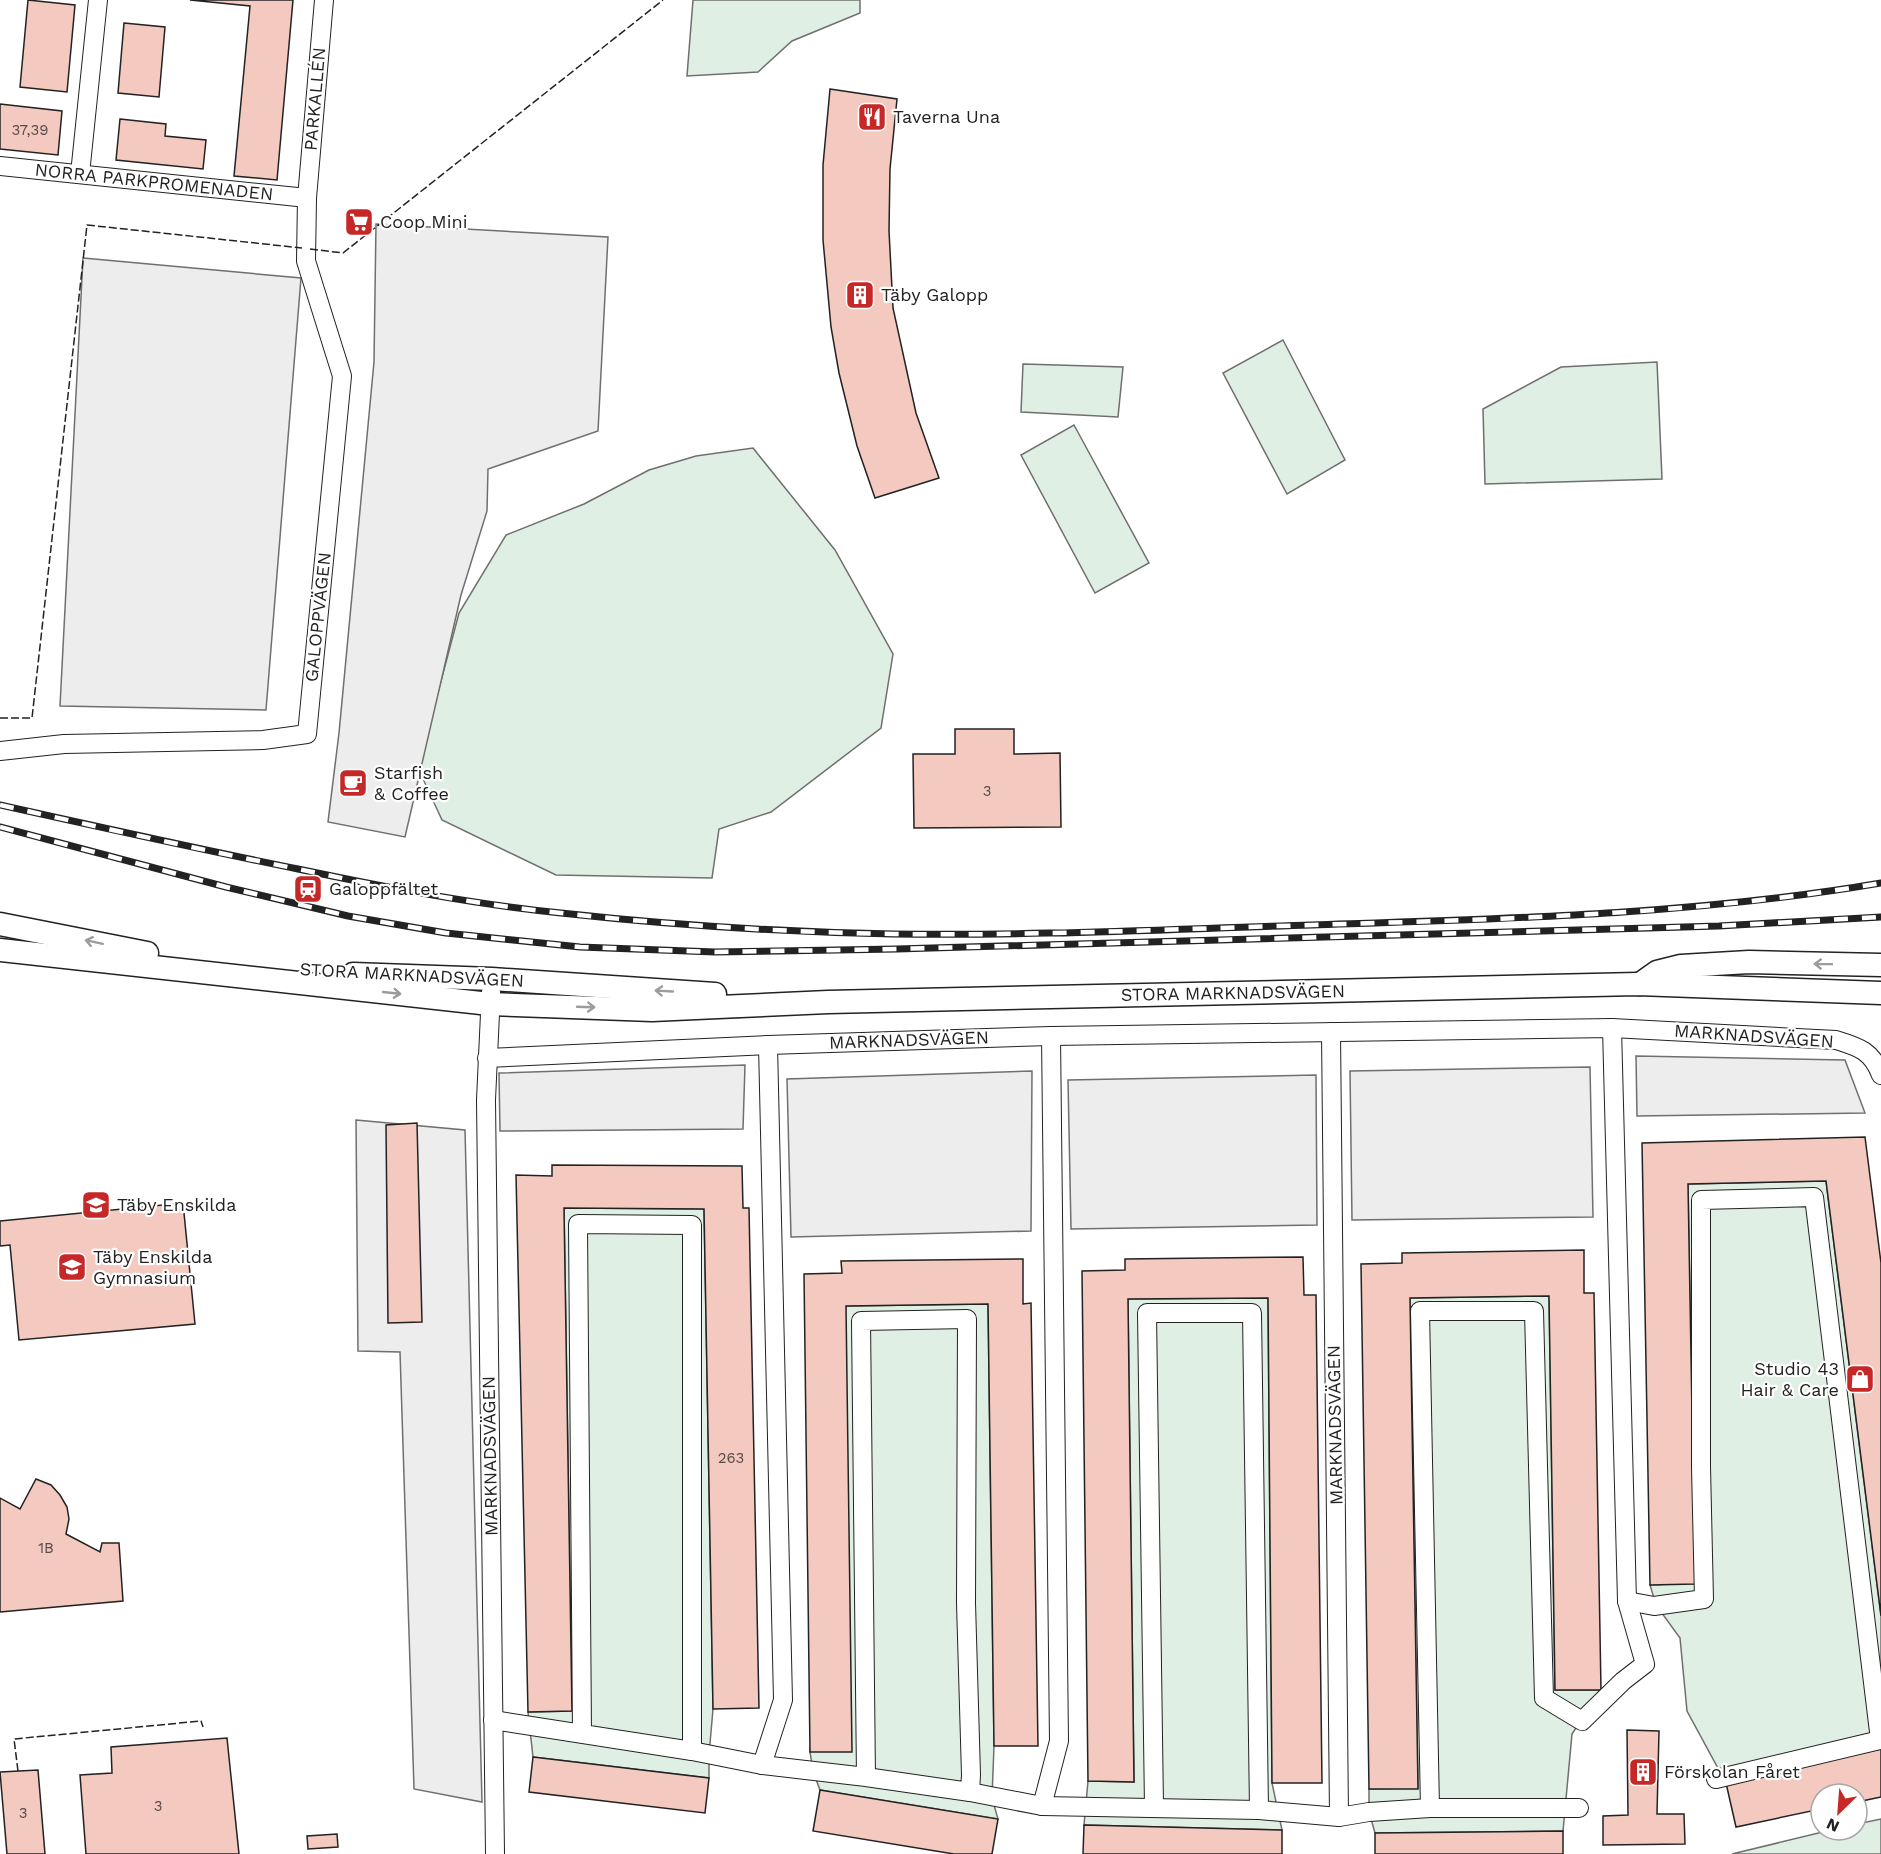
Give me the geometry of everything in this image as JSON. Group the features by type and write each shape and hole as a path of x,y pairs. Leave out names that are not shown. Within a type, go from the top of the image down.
{"street":[{"path":"80,174 98,0"},
{"name":"PARKALLÉN","path":"307,198 324,0"},
{"name":"NORRA PARKPROMENADEN","path":"0,166 307,198"},
{"name":"GALOPPVÄGEN","path":"0,752 64,744 263,740 307,734 342,376 306,261 307,198"},
{"name":"STORA MARKNADSVÄGEN","path":"0,924 154,955 375,976 492,980 828,1002"},
{"name":"STORA MARKNADSVÄGEN","path":"0,950 490,1004 652,1010 828,1002 1638,984 1881,993"},
{"name":"STORA MARKNADSVÄGEN","path":"1638,984 1657,972 1681,966 1749,962 1881,965"},
{"name":"MARKNADSVÄGEN","path":"492,980 487,1058 495,1854"},
{"name":"STORA MARKNADSVÄGEN","path":"1638,984 1671,999 1881,1004"},
{"path":"1430,1808 1420,1311 1534,1311 1544,1698 1582,1721 1623,1681 1645,1664 1627,1601 1612,1028"},
{"name":"MARKNADSVÄGEN","path":"487,1058 768,1045 1051,1036 1612,1028 1836,1040 1857,1046 1871,1055 1881,1075"},
{"name":"MARKNADSVÄGEN","path":"1331,1032 1339,1817"},
{"path":"1042,1806 1059,1741 1051,1036"},
{"path":"762,1765 783,1700 768,1045"},
{"path":"1627,1601 1654,1606 1704,1599 1701,1467 1701,1200 1814,1197 1880,1740 1716,1779"},
{"path":"582,1732 578,1224 692,1225 692,1751"},
{"path":"1154,1808 1147,1313 1252,1313 1259,1810"},
{"path":"866,1777 861,1321 967,1319 966,1603 972,1775 970,1792"},
{"path":"493,1720 582,1732 762,1765 970,1792 1042,1806 1259,1810 1339,1817 1369,1812 1430,1808 1579,1808"}],"green space":[{"path":"693,0 860,0 860,13 792,41 758,72 687,76"},
{"path":"1283,340 1345,460 1287,494 1223,373"},
{"path":"1657,362 1662,479 1485,484 1483,409 1561,367"},
{"path":"1023,364 1123,367 1118,417 1021,412"},
{"path":"1074,425 1149,563 1095,593 1021,455"},
{"path":"753,448 835,550 893,654 881,728 771,812 719,829 712,878 556,875 442,820 418,768 459,613 506,535 584,504 649,470 696,456"},
{"path":"1826,1181 1881,1616 1881,1749 1726,1783 1687,1711 1680,1638 1656,1605 1650,1585 1695,1583 1688,1184"},
{"path":"564,1208 704,1209 713,1709 709,1778 533,1757 528,1712 572,1711"},
{"path":"1549,1296 1555,1690 1601,1690 1572,1734 1563,1831 1375,1833 1369,1812 1369,1789 1418,1788 1410,1298"},
{"path":"1268,1298 1272,1783 1282,1830 1084,1825 1088,1781 1134,1782 1128,1299"},
{"path":"988,1304 994,1746 992,1798 998,1819 820,1790 813,1771 810,1752 846,1306"},
{"path":"1881,1819 1881,1854 1732,1854 1809,1835 1809,1842 1869,1842 1869,1822"}],"shaded area":[{"path":"376,224 608,237 598,431 488,469 487,511 461,595 405,837 328,822 339,733 374,362"},
{"path":"83,258 301,278 266,710 60,706"},
{"path":"1636,1056 1845,1060 1865,1113 1637,1116"},
{"path":"745,1065 743,1129 500,1131 499,1073"},
{"path":"1590,1067 1593,1217 1352,1220 1350,1071"},
{"path":"1032,1071 1031,1231 791,1237 787,1079"},
{"path":"1316,1075 1317,1225 1071,1229 1068,1080"},
{"path":"356,1120 465,1130 482,1802 414,1789 400,1352 358,1351"}],"building":[{"path":"28,0 75,5 67,92 20,87"},
{"path":"190,0 293,0 277,180 234,176 250,6"},
{"path":"124,23 165,27 159,97 118,93"},
{"name":"Täby Galopp","path":"830,89 897,99 890,169 889,231 893,308 916,413 939,478 875,498 857,446 839,373 831,327 823,240 823,165"},
{"path":"0,104 62,111 58,155 0,149"},
{"path":"120,119 166,124 165,136 206,140 203,169 116,160"},
{"path":"955,729 1014,729 1014,754 1060,753 1061,827 914,828 913,754 955,754"},
{"path":"417,1123 422,1322 388,1323 386,1125"},
{"path":"1865,1137 1881,1263 1881,1616 1826,1181 1688,1184 1695,1584 1650,1585 1642,1143"},
{"path":"552,1165 742,1166 743,1208 749,1208 759,1708 713,1709 704,1209 564,1208 572,1711 528,1712 516,1175 552,1176"},
{"name":"Täby Enskilda Gymnasium","path":"183,1203 195,1324 19,1340 10,1245 0,1246 0,1221"},
{"path":"1584,1250 1584,1293 1594,1293 1601,1690 1555,1690 1549,1296 1410,1298 1418,1789 1369,1789 1361,1264 1402,1263 1402,1253"},
{"path":"1303,1257 1304,1295 1316,1295 1322,1783 1272,1783 1268,1298 1128,1299 1134,1782 1088,1781 1082,1271 1125,1270 1125,1259"},
{"path":"1023,1259 1023,1304 1031,1303 1038,1746 994,1746 988,1304 846,1306 852,1752 810,1752 804,1274 842,1273 841,1261"},
{"path":"36,1479 51,1485 67,1507 69,1519 66,1534 100,1552 102,1543 119,1543 123,1601 0,1612 0,1498 20,1509"},
{"name":"Förskolan Fåret","path":"1627,1730 1659,1731 1657,1814 1684,1814 1685,1844 1603,1845 1603,1816 1628,1815"},
{"path":"227,1738 239,1854 86,1854 80,1775 112,1773 111,1747"},
{"path":"1881,1749 1881,1797 1869,1800 1869,1782 1809,1782 1809,1812 1736,1827 1726,1783"},
{"path":"533,1757 709,1778 705,1813 529,1792"},
{"path":"38,1770 45,1854 7,1854 0,1772"},
{"path":"820,1790 998,1819 992,1854 954,1854 813,1831"},
{"path":"1084,1825 1282,1830 1282,1854 1083,1854"},
{"path":"1563,1831 1563,1854 1375,1854 1375,1833"},
{"path":"337,1834 338,1847 308,1849 307,1836"}],"railway":[{"path":"0,805 149,838 461,900 644,921 810,932 1050,933 1526,918 1740,902 1881,883"},
{"path":"0,827 226,887 348,916 446,933 580,947 715,952 897,949 1719,926 1881,917"}],"fence":[{"path":"310,249 343,253 663,0"},
{"path":"0,718 32,718 87,225 302,248"},
{"path":"18,1771 14,1739 201,1721 203,1727"}],"place":[{"name":"Taverna Una","path":"872,117"},
{"name":"Coop Mini","path":"359,222"},
{"name":"Täby Galopp","path":"860,295"},
{"name":"Starfish & Coffee","path":"353,783"},
{"name":"Galoppfältet","path":"308,889"},
{"name":"Täby Enskilda","path":"96,1205"},
{"name":"Täby Enskilda Gymnasium","path":"72,1267"},
{"name":"Studio 43 Hair & Care","path":"1860,1379"},
{"name":"Förskolan Fåret","path":"1643,1772"}]}
